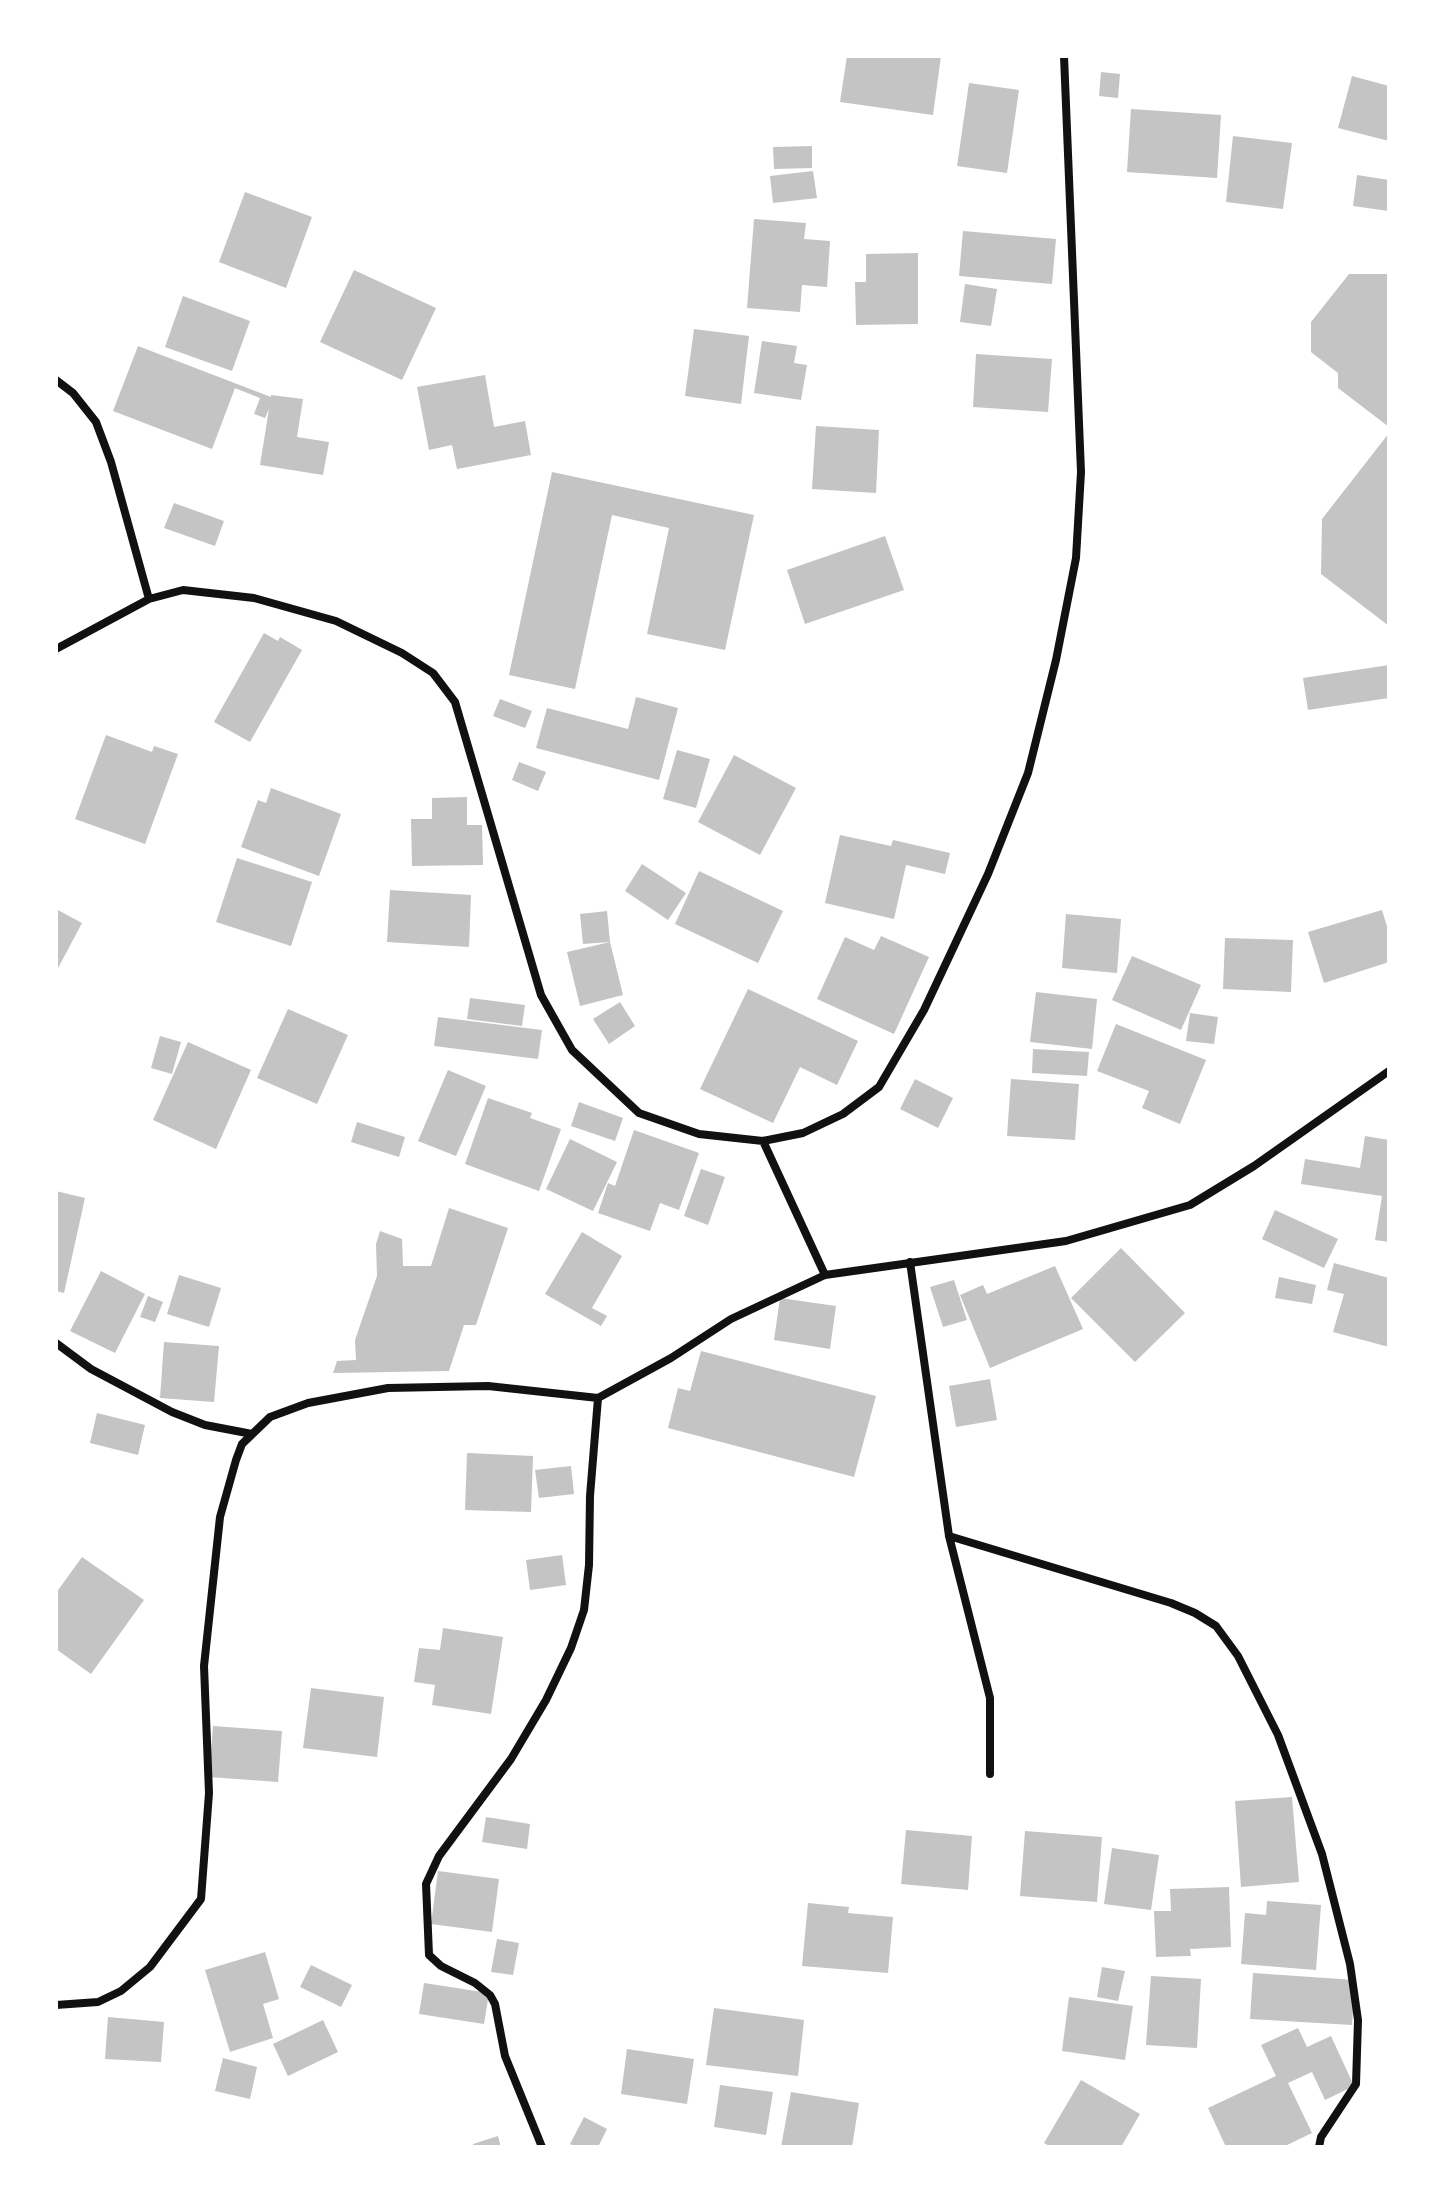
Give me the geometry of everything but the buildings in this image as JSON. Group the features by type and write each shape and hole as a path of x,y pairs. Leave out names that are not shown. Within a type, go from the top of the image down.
{"street":[{"path":"56,649 149,599 183,590 254,598 336,621 402,653 433,673 455,702 541,995 572,1050 639,1113 699,1134 763,1141 803,1133 843,1114 879,1087 924,1010 988,874 1028,773 1056,660 1076,558 1081,472 1064,56"},
{"path":"56,380 73,393 96,422 111,462 149,599"},
{"path":"56,2005 98,2002 121,1991 150,1967 201,1899 209,1793 204,1666 220,1517 242,1444 270,1417 308,1403 388,1388 488,1386 598,1398 671,1358 731,1319 825,1275 1066,1241 1190,1205 1254,1166 1389,1071"},
{"path":"763,1141 825,1275"},
{"path":"910,1262 949,1536 990,1698 990,1774"},
{"path":"56,1343 91,1369 172,1412 205,1425 252,1434"},
{"path":"542,2147 505,2056 495,2004 490,1995 475,1983 441,1966 429,1955 426,1884 439,1856 511,1759 546,1700 571,1648 584,1610 598,1398"},
{"path":"949,1536 1183,1608 1216,1626 1238,1656 1278,1735 1322,1854 1350,1964 1358,2020 1356,2084 1321,2137 1319,2147"}]}
